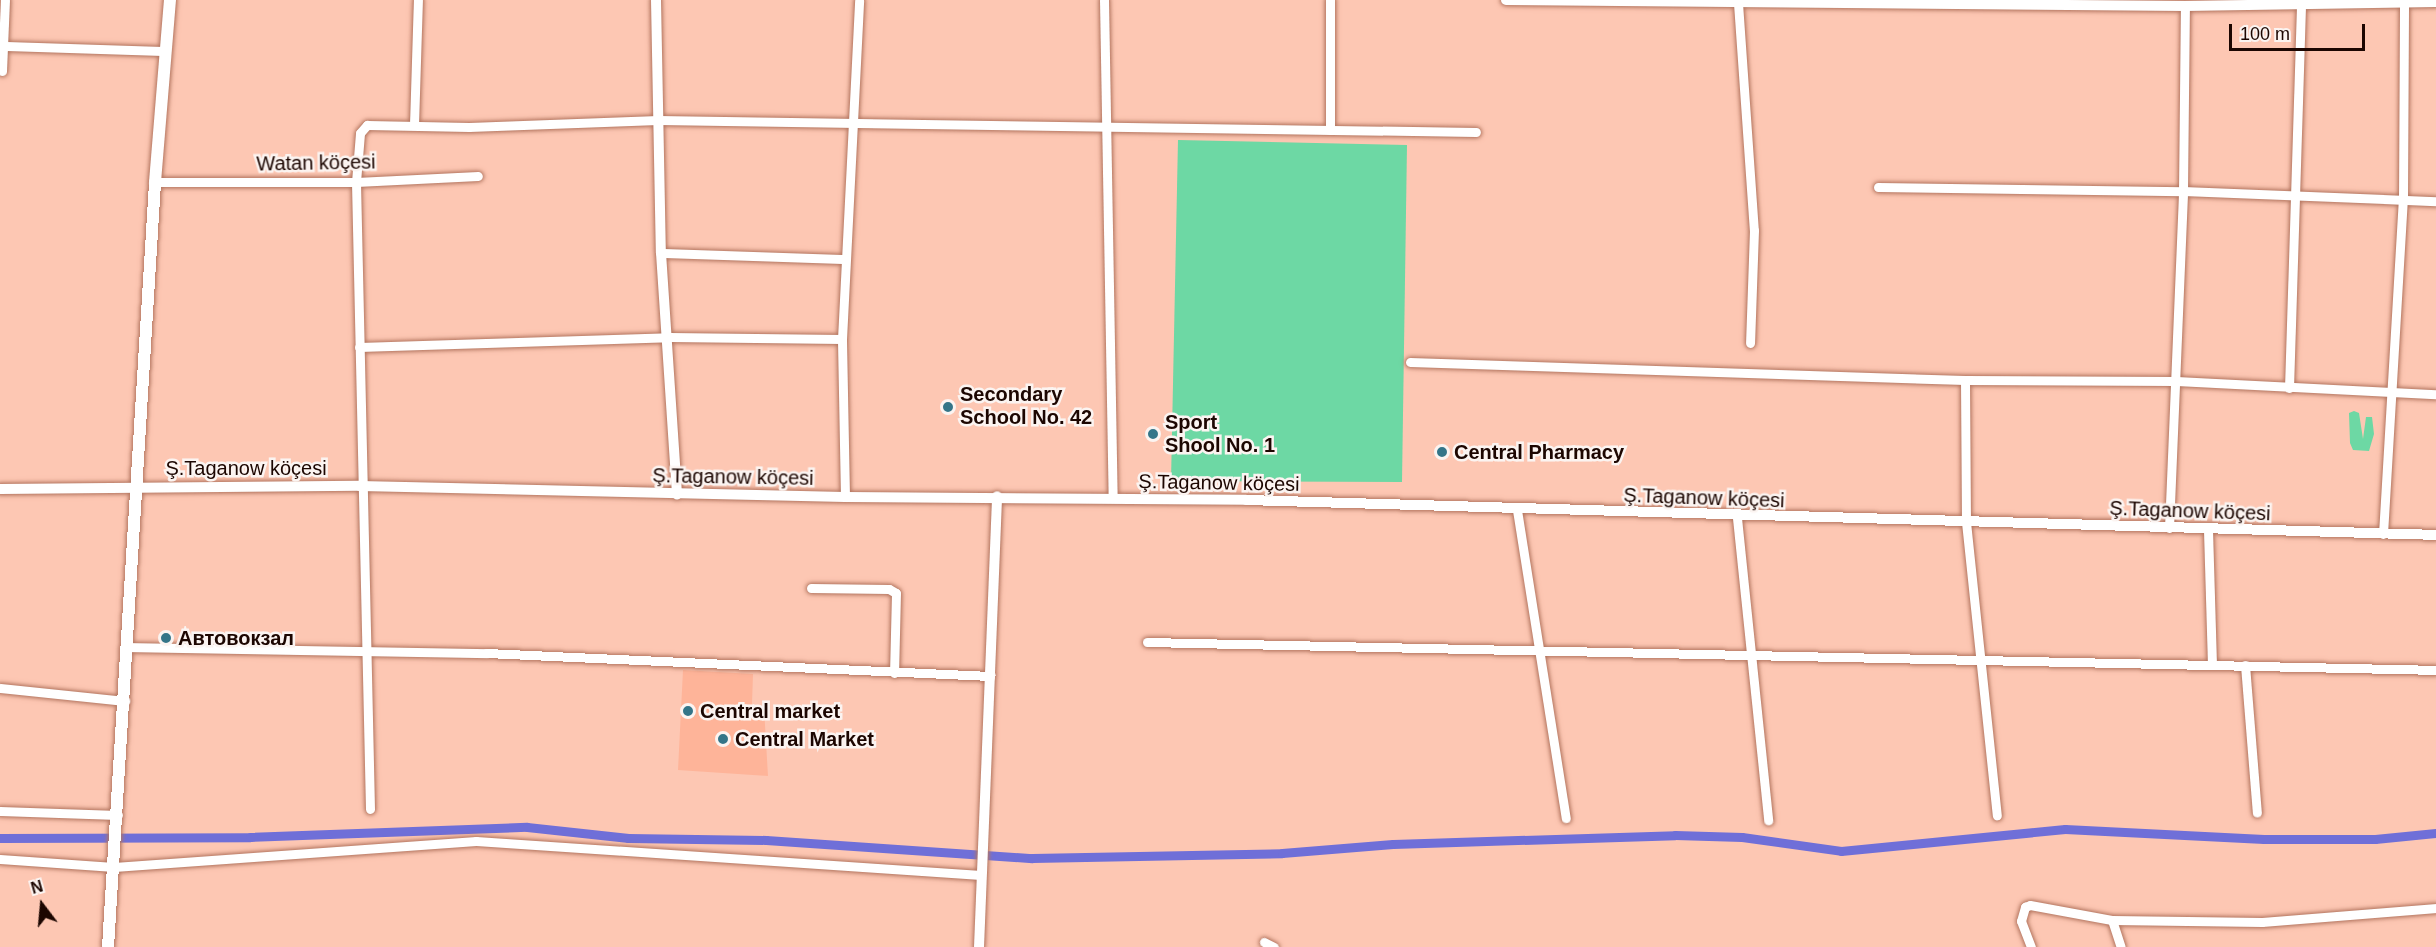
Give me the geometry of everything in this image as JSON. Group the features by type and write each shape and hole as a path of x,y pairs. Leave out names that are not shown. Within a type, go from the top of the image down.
{"main road":[{"path":"108,947 129,647 155,182 170,0"}],"street":[{"path":"2,71 5,0"},
{"path":"414,125 418,0"},
{"path":"656,0 661,253 669,336 677,494"},
{"path":"844,497 842,339 845,259 855,124 859,0"},
{"path":"1104,0 1113,498"},
{"path":"1330,0 1330,130"},
{"path":"1506,0 1738,3 1976,2 2185,6 2436,2"},
{"path":"2383,534 2403,200 2404,1"},
{"path":"1738,3 1754,231 1750,343"},
{"path":"2289,388 2297,194 2301,4"},
{"path":"2169,528 2183,191 2185,6"},
{"path":"3,46 166,51"},
{"path":"370,809 360,486 356,182 363,128 372,124 658,120 1107,129 1476,132"},
{"name":"Watan köçesi","path":"155,182 356,182 478,176"},
{"path":"1878,187 2183,191 2436,201"},
{"path":"661,253 845,259"},
{"path":"359,347 669,336 842,339"},
{"path":"1410,362 1965,380 2176,381 2436,394"},
{"path":"1965,380 1966,522 1997,815"},
{"name":"Ş.Taganow köçesi","path":"0,489 137,486 360,486 844,497 1113,498 1737,518 1966,522 2436,536"},
{"path":"979,947 997,496"},
{"path":"1517,510 1542,649 1566,818"},
{"path":"1737,518 1768,820"},
{"path":"2208,530 2212,663"},
{"path":"811,588 889,589 897,593 894,674"},
{"path":"1147,642 1542,649 1980,661 2212,663 2436,670"},
{"path":"129,647 366,651 894,674 990,676"},
{"path":"2245,664 2257,813"},
{"path":"0,688 125,701"},
{"path":"0,812 117,817"},
{"path":"0,859 114,865 476,841 981,874"},
{"path":"2031,947 2021,921 2024,910 2030,905 2112,920 2262,922 2436,908"},
{"path":"2112,920 2121,947"},
{"path":"1264,942 1274,947"}],"shaded area":[{"name":"Central Market","path":"683,670 753,674 752,704 764,708 768,776 678,770"}],"green space":[{"path":"1178,140 1407,145 1402,482 1171,481"},
{"path":"2354,411 2359,413 2363,439 2366,417 2372,417 2374,434 2369,451 2353,450 2350,443 2349,413"}],"waterway":[{"path":"0,838 250,837 527,827 628,838 766,840 1032,858 1282,853 1393,844 1675,835 1742,837 1841,851 2065,829 2264,839 2375,839 2436,833"}],"place":[{"name":"Secondary School No. 42","path":"948,407"},
{"name":"Sport Shool No. 1","path":"1153,434"},
{"name":"Central Pharmacy","path":"1442,452"},
{"name":"Автовокзал","path":"166,638"},
{"name":"Central market","path":"688,711"},
{"name":"Central Market","path":"723,739"}]}
